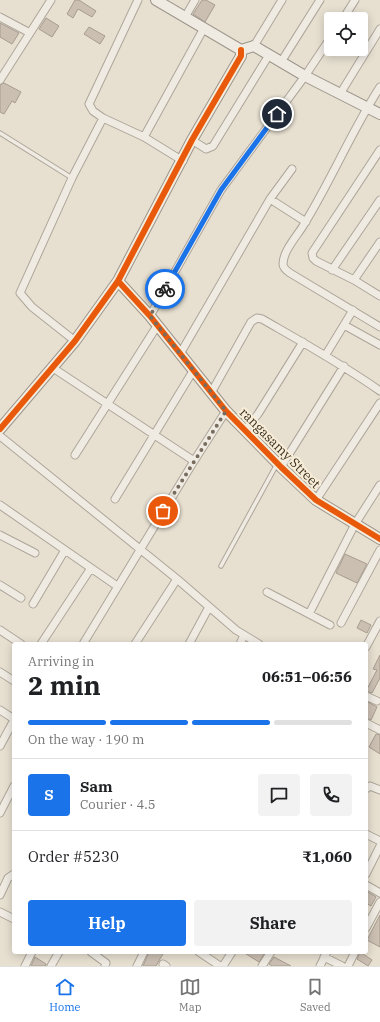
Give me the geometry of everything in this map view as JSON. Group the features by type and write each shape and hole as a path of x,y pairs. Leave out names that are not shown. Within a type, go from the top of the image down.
{"street":[{"path":"0,80 51,0"},
{"path":"138,0 89,104 93,111 103,118 144,137 183,161"},
{"path":"156,0 241,50 254,46 282,0"},
{"path":"185,17 195,0"},
{"path":"282,62 320,0"},
{"path":"347,12 355,0"},
{"path":"0,17 30,33"},
{"path":"144,137 204,28"},
{"path":"340,94 380,30"},
{"path":"254,46 305,76 380,114"},
{"path":"150,316 221,190 305,76 324,48"},
{"path":"0,428 75,341 118,281 183,161 192,140 241,56 241,50"},
{"path":"192,140 206,149 213,146 269,55"},
{"path":"380,87 367,107 306,222 286,254 283,263 285,269 380,327"},
{"path":"75,341 32,307 20,293 72,178 103,118"},
{"path":"379,294 316,261 313,258 312,253 380,150"},
{"path":"180,354 270,199 292,169"},
{"path":"270,199 306,222"},
{"path":"332,270 380,200"},
{"path":"354,280 380,242"},
{"name":"rangasamy Street","path":"118,281 150,316 156,326 226,411 280,465 316,500 380,539"},
{"path":"325,356 353,310"},
{"path":"211,393 251,322 256,318 262,319 344,366 380,391"},
{"path":"344,324 380,345"},
{"path":"75,454 156,326"},
{"path":"246,430 258,414 303,342"},
{"path":"280,465 344,366"},
{"path":"53,368 194,461"},
{"path":"115,499 193,371"},
{"path":"316,500 380,403"},
{"path":"84,642 117,586 226,411"},
{"path":"0,436 209,607 255,642"},
{"path":"309,614 355,524 380,486"},
{"path":"0,505 117,586"},
{"path":"0,535 35,553"},
{"path":"33,604 65,550"},
{"path":"341,623 380,550"},
{"path":"42,642 91,568"},
{"path":"136,642 177,580"},
{"path":"0,585 21,598"},
{"path":"267,592 330,625"},
{"path":"190,642 209,607"},
{"path":"368,643 380,621"},
{"path":"0,630 18,642"},
{"path":"241,642 244,635"},
{"path":"0,672 12,680"},
{"path":"368,697 378,701"},
{"path":"0,710 12,719"},
{"path":"0,746 12,724"},
{"path":"368,724 380,730"},
{"path":"368,788 370,786 380,790"},
{"path":"0,813 3,798 12,788"},
{"path":"368,835 380,841"},
{"path":"368,870 380,846"},
{"path":"0,894 8,878 12,875"},
{"path":"368,886 380,893"},
{"path":"368,924 380,902"},
{"path":"0,912 12,918"},
{"path":"25,966 31,954"},
{"path":"51,966 58,954"},
{"path":"94,954 105,962 105,966"},
{"path":"137,966 143,954"},
{"path":"202,954 222,966 231,954"},
{"path":"262,966 270,954"},
{"path":"348,966 353,954"},
{"path":"320,966 326,955 342,966"}],"lane":[{"path":"0,133 72,178"},
{"path":"221,566 280,465"}],"building":[{"path":"75,0 79,0 96,11 92,17 78,9 73,18 67,14"},
{"path":"202,0 206,0 215,5 205,22 193,14"},
{"path":"46,18 59,26 52,37 39,29"},
{"path":"0,23 19,33 12,44 0,37"},
{"path":"89,27 105,36 100,44 84,34"},
{"path":"4,83 21,92 15,103 12,101 4,114 0,112 0,85"},
{"path":"345,554 367,564 357,583 336,573"},
{"path":"361,620 371,625 367,633 357,628"},
{"path":"380,655 380,678 372,693 368,692 368,687 377,670 373,669"},
{"path":"368,702 377,707 371,720 368,719"},
{"path":"376,734 380,735 380,754 369,747"},
{"path":"368,892 376,897 371,906 368,904"},
{"path":"380,915 380,947 368,941"},
{"path":"148,954 163,954 156,966 143,966"},
{"path":"246,954 264,954 259,962"},
{"path":"359,954 363,954 372,960 368,966 357,959"},
{"path":"35,957 46,964 46,966 31,966"},
{"path":"274,957 291,966 272,966 269,964"}],"cycle path":[{"path":"0,429 75,341 118,281 192,140 241,56 241,50"},
{"path":"118,281 150,316 226,411 281,467 316,500 380,539"}],"way so far":[{"path":"163,511 226,411 156,326 150,316 165,289"}],"route":[{"path":"165,289 221,190 277,114"}]}
